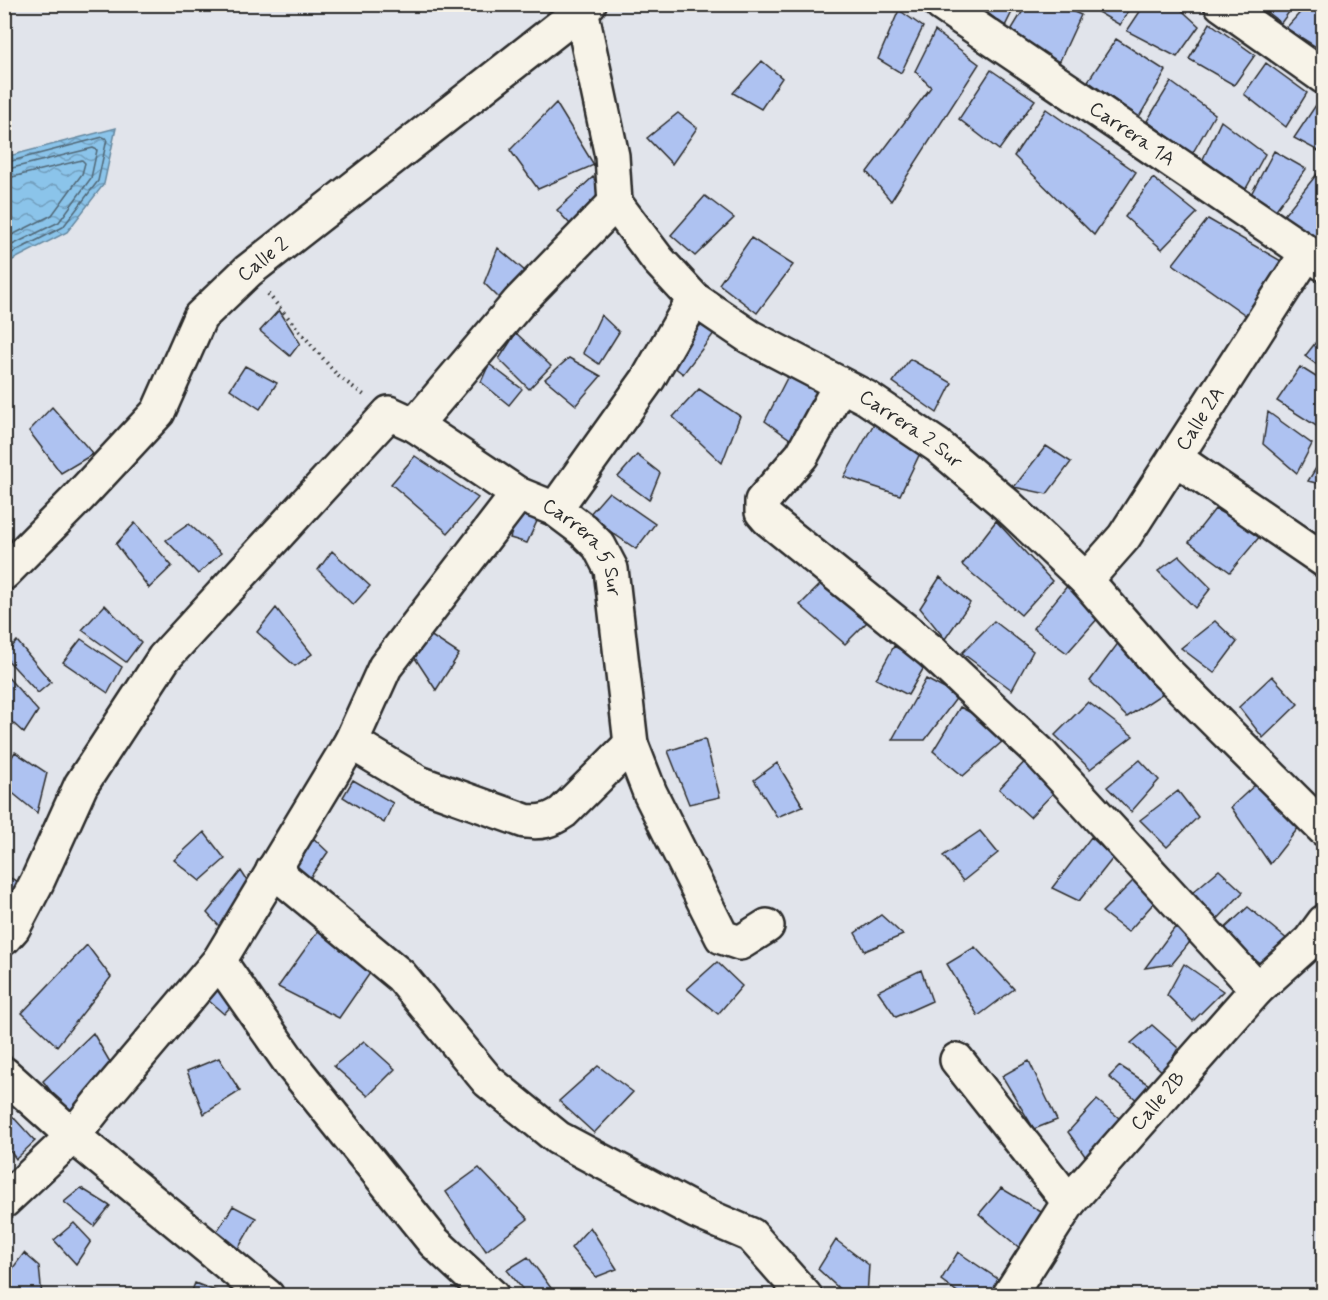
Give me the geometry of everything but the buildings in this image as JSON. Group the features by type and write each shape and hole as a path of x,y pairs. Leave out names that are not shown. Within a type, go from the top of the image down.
{"street":[{"name":"Carrera 1A","path":"941,4 1315,259"},
{"path":"1221,4 1323,77"},
{"path":"4,938 13,928 37,882 81,786 164,658 615,203 612,156 585,7"},
{"name":"Calle 2","path":"4,573 158,412 200,317 248,271 585,7"},
{"name":"Carrera 2 Sur","path":"615,203 658,260 694,299 750,337 867,398 938,446 1007,505 1086,580 1164,670 1323,829"},
{"name":"Calle 2A","path":"1086,580 1124,537 1175,458 1315,259"},
{"path":"555,509 648,379 694,299"},
{"path":"840,385 802,455 762,501 762,512 933,652 1039,752 1257,988"},
{"name":"Carrera 5 Sur","path":"402,419 518,494 555,509 583,530 599,546 611,569 631,744 650,793 722,937 740,942 767,926"},
{"path":"1175,458 1323,560"},
{"path":"4,1201 73,1136 219,961 351,742 385,667 518,494"},
{"path":"351,742 419,783 525,821 539,823 552,820 563,812 631,744"},
{"path":"273,870 401,976 488,1081 558,1138 695,1210 750,1235 805,1296"},
{"name":"Calle 2B","path":"1009,1296 1070,1202 1257,988 1310,941 1323,922"},
{"path":"219,961 291,1064 434,1242 492,1296"},
{"path":"957,1060 1070,1202"},
{"path":"4,1074 73,1136 267,1296"}],"path":[{"path":"248,271 338,376 402,419"}],"water":[{"path":"116,128 104,184 67,232 5,264 5,157"}]}
